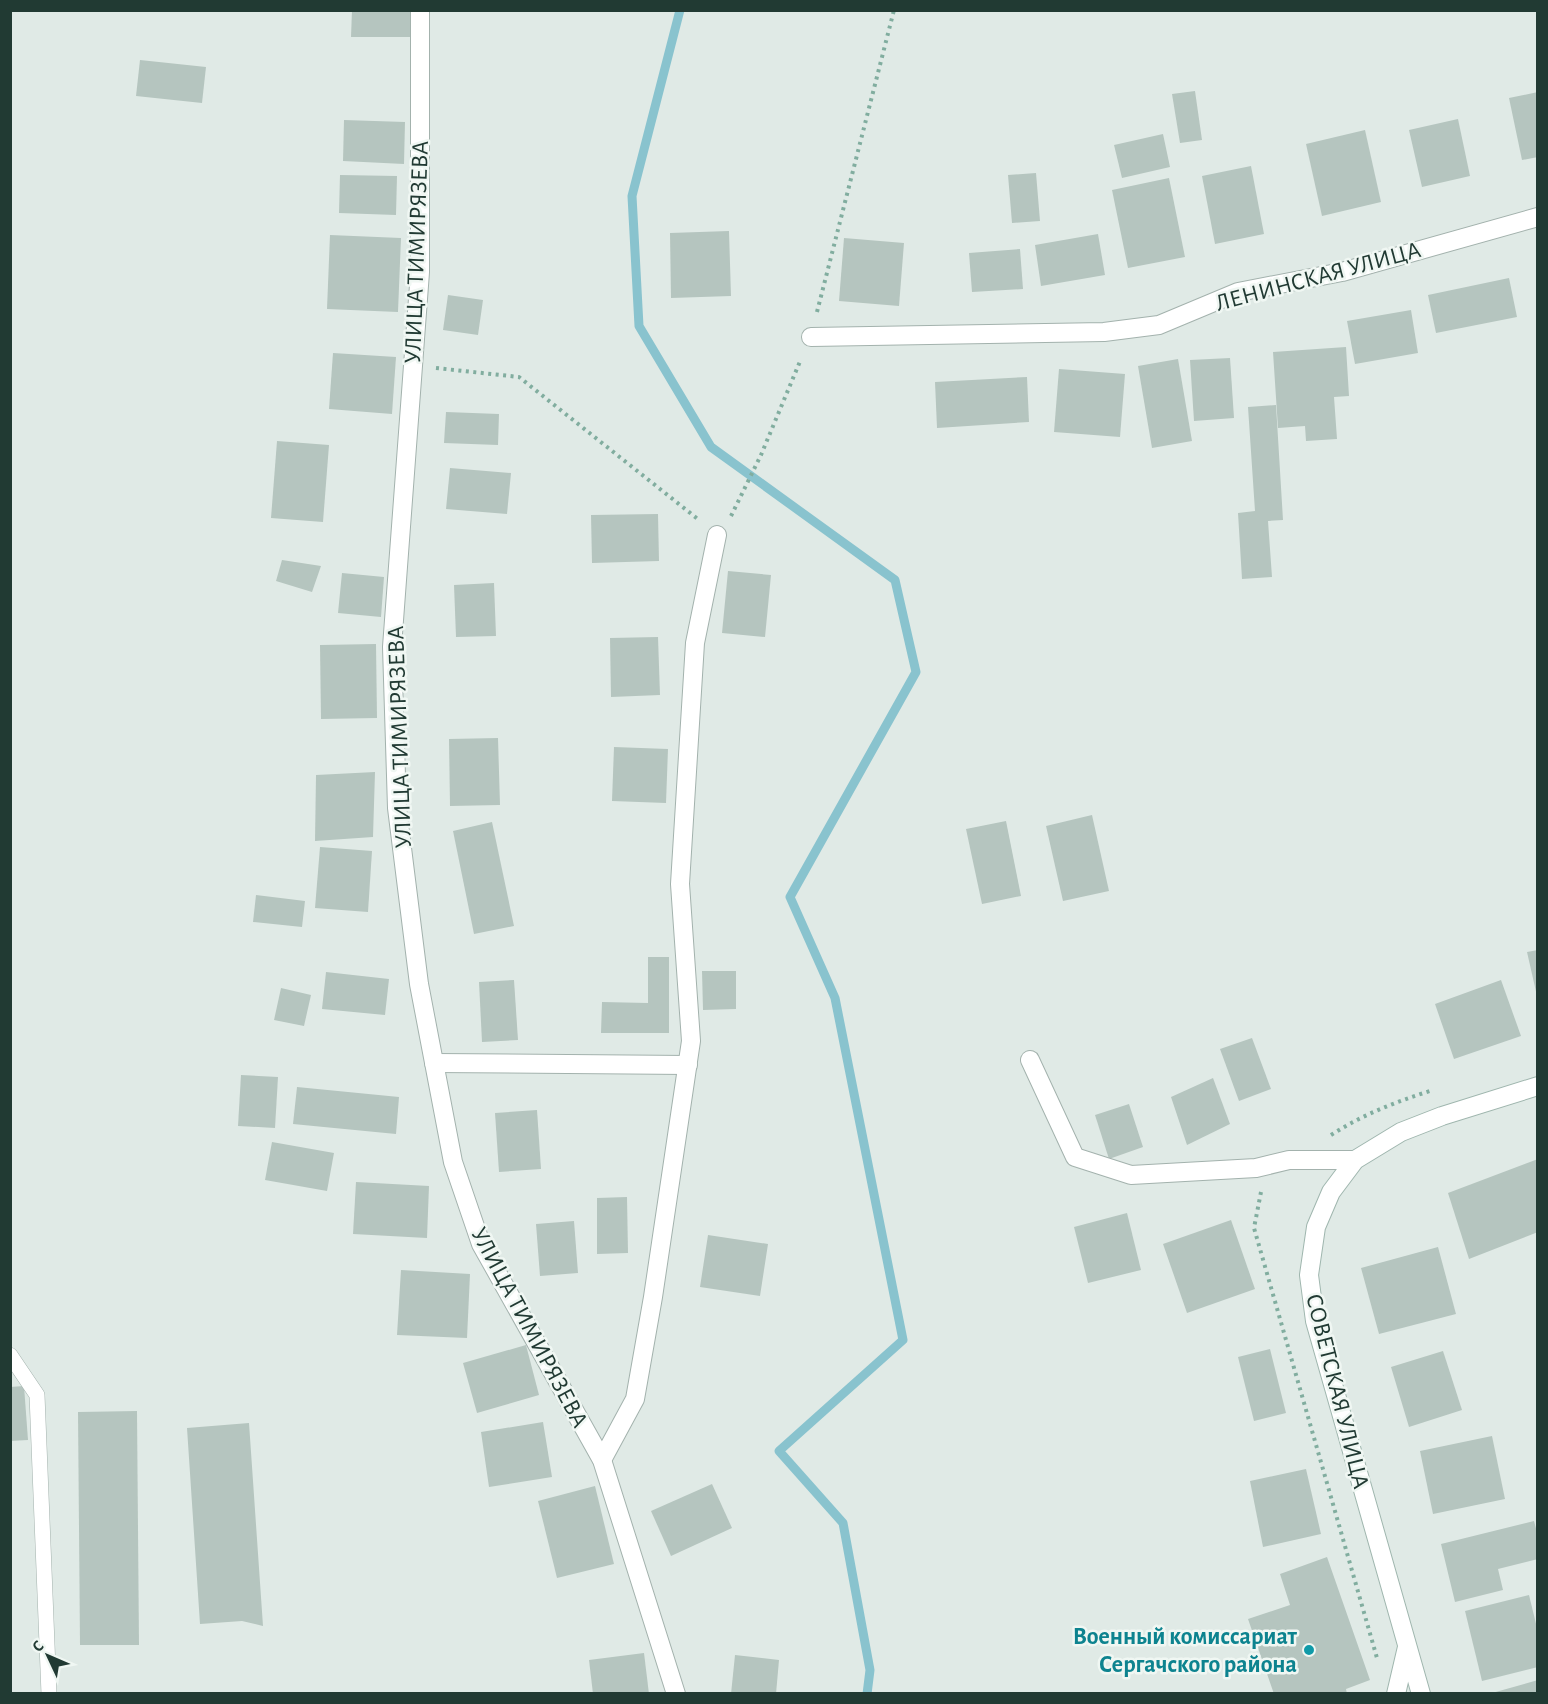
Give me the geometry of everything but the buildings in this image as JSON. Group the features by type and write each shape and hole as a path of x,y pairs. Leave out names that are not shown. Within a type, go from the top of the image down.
{"street":[{"name":"УЛИЦА ТИМИРЯЗЕВА","path":"420,10 420,272 393,647 397,808 419,984 453,1162 481,1244 602,1460 676,1694"},
{"name":"ЛЕНИНСКАЯ УЛИЦА","path":"811,337 1104,332 1159,325 1238,292 1342,272 1538,217"},
{"name":"УЛИЦА ТИМИРЯЗЕВА","path":"602,1460 635,1399 653,1297 691,1041 680,884 695,643 717,535"},
{"path":"1030,1060 1075,1157 1131,1175 1256,1168 1289,1160 1355,1160"},
{"path":"434,1063 688,1065"},
{"name":"СОВЕТСКАЯ УЛИЦА","path":"1421,1694 1315,1321 1309,1275 1316,1227 1331,1192 1355,1160 1401,1132 1442,1116 1538,1086"},
{"path":"1396,1694 1407,1646"}],"lane":[{"path":"10,1355 37,1395 49,1694"}],"path":[{"path":"732,515 761,455 811,337 894,10"},
{"path":"413,365 519,377 717,535"},
{"path":"1328,1137 1357,1119 1401,1100 1435,1089"},
{"path":"1289,1160 1262,1188 1254,1228 1378,1659"}],"waterway":[{"path":"680,10 632,196 639,326 711,447 895,580 916,672 790,897 835,998 903,1340 779,1451 843,1523 870,1670 867,1694"}],"place":[{"name":"Военный комиссариат Сергачского района","path":"1309,1650"}]}
